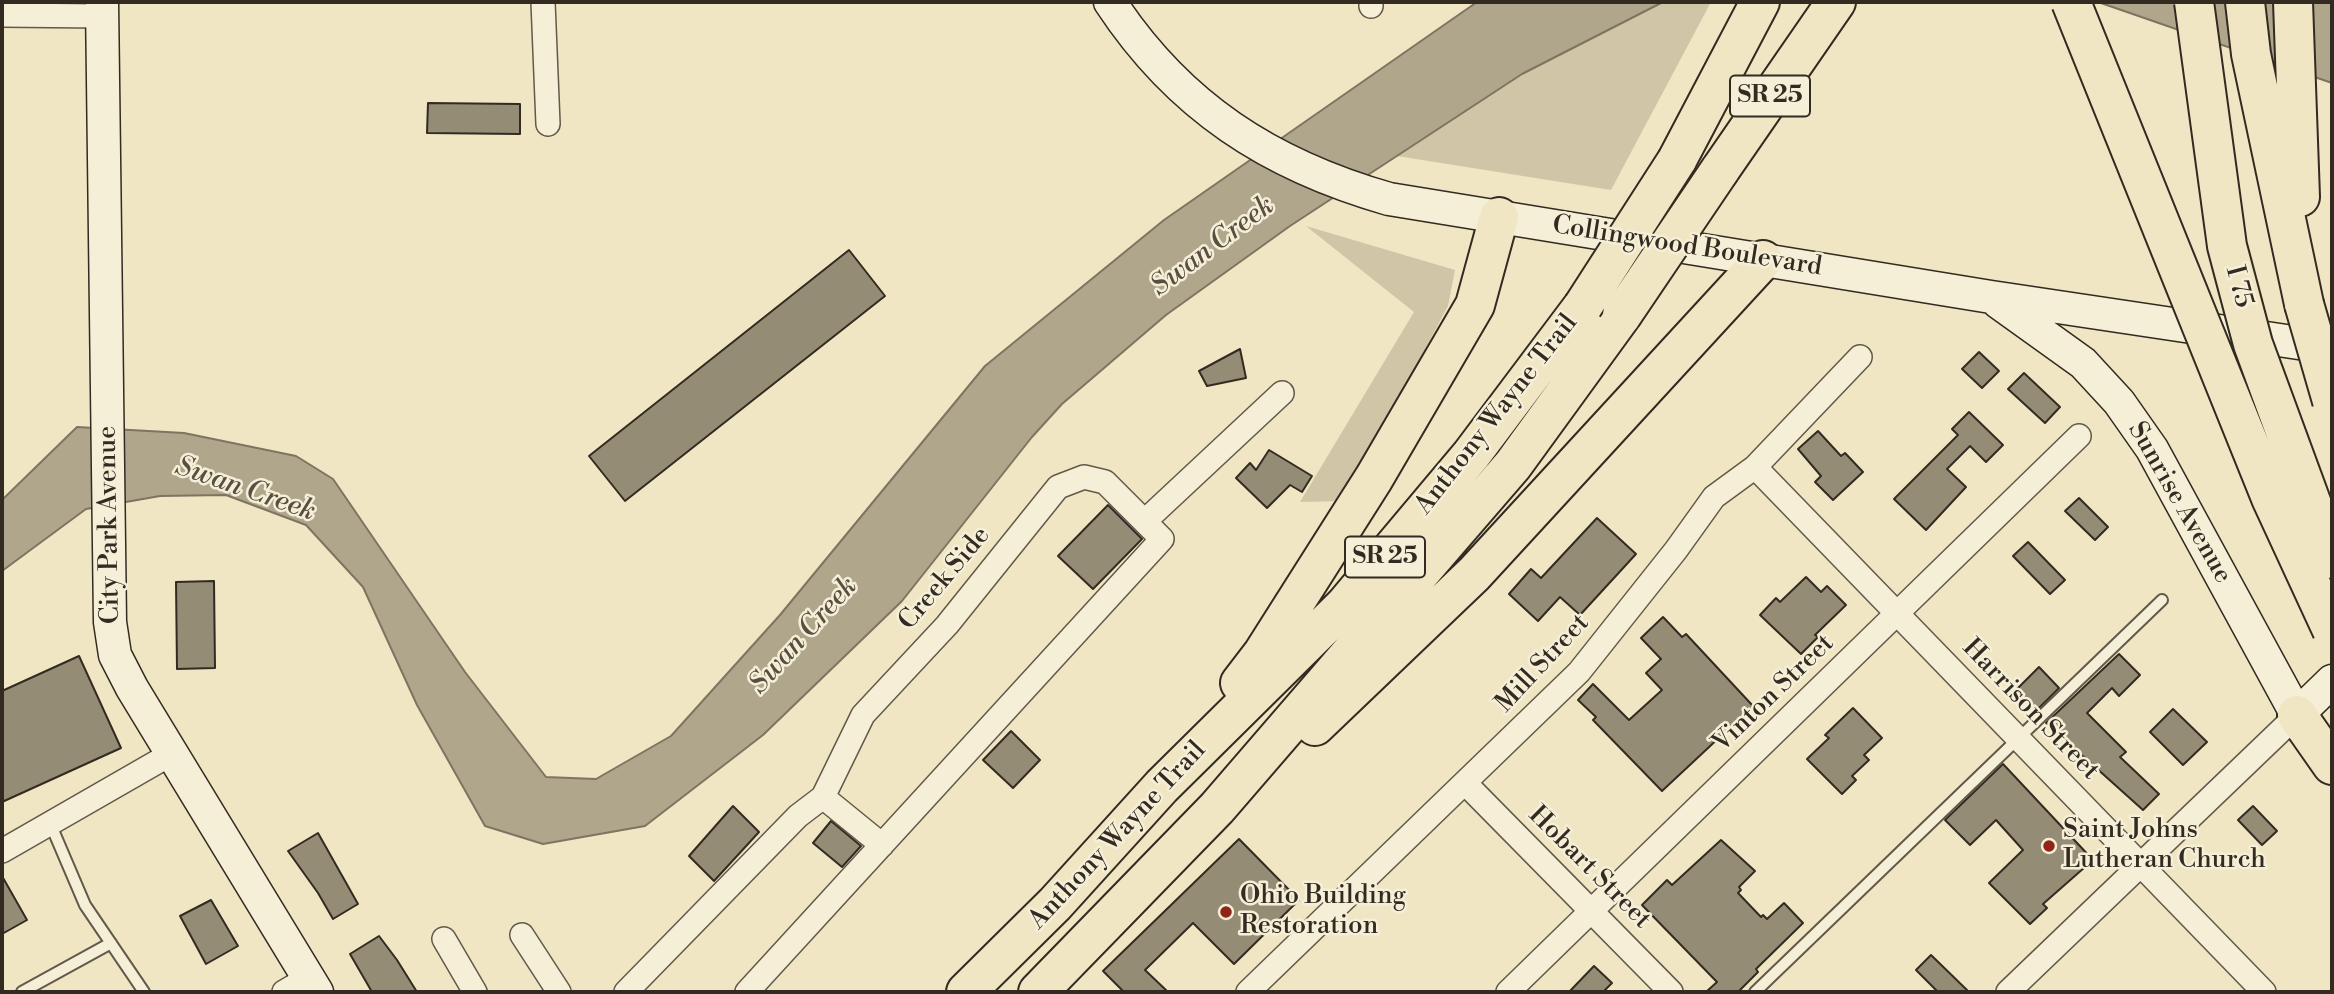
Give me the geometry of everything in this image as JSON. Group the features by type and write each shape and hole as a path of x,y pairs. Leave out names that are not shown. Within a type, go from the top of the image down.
{"highway":[{"name":"Anthony Wayne Trail","path":"966,992 1055,904 1162,786 1345,605 1471,455 1583,306 1677,160 1760,2"},
{"path":"2071,2 2266,485 2332,630"},
{"name":"I 75","path":"2194,2 2227,247 2253,344 2332,559"},
{"path":"2245,2 2250,54 2304,304 2332,401"},
{"path":"2293,2 2304,304"},
{"name":"Anthony Wayne Trail","path":"1038,992 1217,808 1513,465 1622,315 1829,12"},
{"path":"1162,786 1263,653 1374,478 1475,305 1499,217"},
{"path":"1217,808 1338,706 1474,575 1763,260"},
{"path":"2297,715 2332,765"}],"main road":[{"name":"Collingwood Boulevard","path":"1110,2 1131,34 1156,63 1206,111 1233,131 1297,168 1389,199 1991,297 2332,348"},
{"name":"City Park Avenue","path":"102,9 110,622 116,655 303,988"},
{"name":"Sunrise Avenue","path":"1991,297 2083,363 2119,402 2152,449 2297,715"},
{"path":"2297,715 2332,681"}],"street":[{"path":"543,2 548,124"},
{"path":"2,15 102,9"},
{"name":"Mill Street","path":"1248,992 1579,672 1676,550 1714,497 1755,467 1860,357"},
{"path":"1145,521 1282,393"},
{"name":"Vinton Street","path":"1507,992 2079,436"},
{"name":"Harrison Street","path":"1755,467 2261,991"},
{"name":"Creek Side","path":"626,992 798,816 823,797 863,715 947,625 1058,487 1084,477 1105,482 1161,539 747,992"},
{"path":"2008,992 2297,715"},
{"path":"2,851 170,754"},
{"name":"Hobart Street","path":"1466,784 1671,992"},
{"path":"823,797 882,845"},
{"path":"522,935 559,992"},
{"path":"444,940 475,992"}],"lane":[{"path":"1755,992 2162,600"},
{"path":"50,823 71,878 85,905 144,992"},
{"path":"22,992 111,943"}],"shaded area":[{"path":"1663,2 1711,2 1611,190 1397,156 1522,74"},
{"path":"1306,226 1455,270 1448,306 1344,501 1300,502 1414,312"}],"water":[{"name":"Swan Creek","path":"1477,2 1663,2 1522,74 1290,226 1166,315 1062,404 1032,437 902,601 763,735 645,826 543,844 485,826 417,705 363,587 306,525 226,495 160,496 86,509 2,571 2,500 77,427 184,433 296,456 333,479 465,672 546,777 596,779 671,736 780,615 985,366 1164,220"},
{"path":"2098,2 2332,3 2332,83"}],"building":[{"path":"428,103 520,104 520,134 427,133"},
{"path":"849,250 885,296 625,501 589,456"},
{"path":"1240,349 1246,378 1207,386 1199,371"},
{"path":"1979,352 1999,371 1982,388 1962,369"},
{"path":"2024,373 2060,407 2045,423 2008,389"},
{"path":"1969,412 2003,445 1986,462 1970,446 1947,469 1966,487 1926,530 1894,499 1958,435 1952,429"},
{"path":"1818,431 1841,456 1845,453 1863,472 1833,500 1815,482 1821,476 1798,449"},
{"path":"1269,450 1312,476 1302,492 1290,485 1267,508 1236,478 1250,463 1256,470"},
{"path":"2079,498 2108,527 2095,540 2065,511"},
{"path":"1108,505 1142,539 1093,589 1058,556"},
{"path":"1597,518 1636,554 1580,615 1560,597 1538,621 1509,594 1531,569 1541,578"},
{"path":"2028,542 2065,580 2050,594 2013,556"},
{"path":"1806,577 1821,592 1827,586 1846,605 1815,635 1818,637 1801,654 1760,615 1776,598 1780,602"},
{"path":"214,581 215,668 177,669 176,582"},
{"path":"1663,617 1682,637 1686,634 1753,706 1662,791 1593,720 1596,717 1578,700 1593,684 1629,720 1662,690 1646,673 1661,659 1641,638"},
{"path":"2119,654 2140,675 2119,696 2112,688 2087,713 2126,752 2120,757 2159,794 2143,810 2046,723"},
{"path":"79,656 121,748 2,802 2,691"},
{"path":"2039,667 2059,688 2036,711 2015,691"},
{"path":"1853,708 1882,738 1864,755 1869,760 1852,776 1856,780 1842,794 1807,759 1829,738 1825,735"},
{"path":"2173,709 2207,742 2183,765 2150,732"},
{"path":"1011,731 1040,760 1013,788 983,760"},
{"path":"2003,764 2093,860 2043,904 2047,908 2030,924 1989,883 2023,850 1996,820 1970,845 1945,820"},
{"path":"733,806 759,832 714,881 689,856"},
{"path":"2253,806 2277,831 2262,845 2238,820"},
{"path":"831,821 861,846 842,867 813,843"},
{"path":"318,833 358,904 333,919 288,851"},
{"name":"Ohio Building Restoration","path":"1239,839 1299,900 1234,964 1193,923 1145,970 1168,992 1124,992 1103,971"},
{"path":"1721,840 1755,871 1739,887 1741,890 1738,893 1761,917 1763,915 1767,919 1784,903 1803,923 1756,969 1758,972 1738,992 1706,992 1717,982 1642,905 1667,880 1672,885"},
{"path":"2,876 27,920 2,934"},
{"path":"211,900 238,946 206,964 180,916"},
{"path":"379,936 417,992 372,992 350,954"},
{"path":"1931,955 1969,992 1938,992 1916,970"},
{"path":"1594,966 1612,983 1603,992 1569,992"}],"place":[{"name":"Saint Johns Lutheran Church","path":"2049,846"},
{"name":"Ohio Building Restoration","path":"1226,912"}]}
